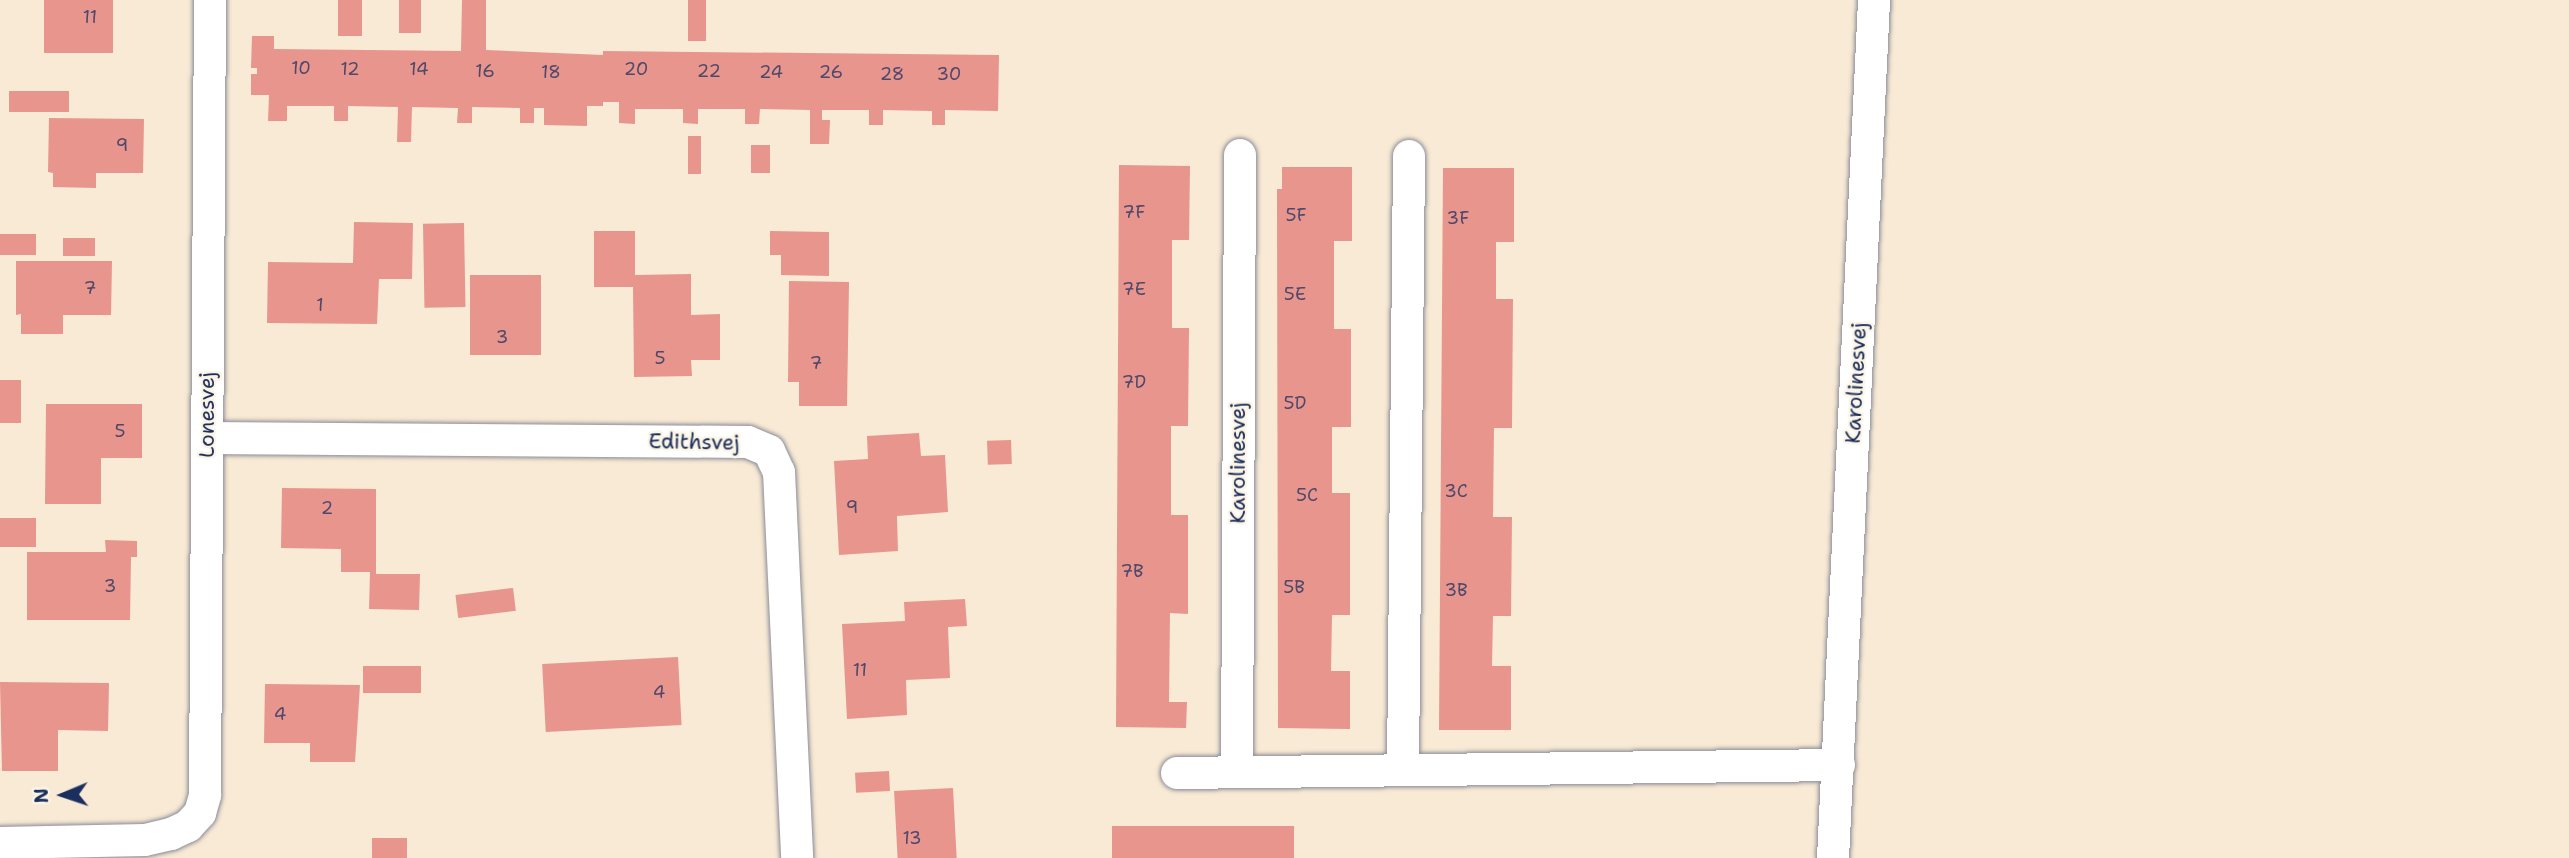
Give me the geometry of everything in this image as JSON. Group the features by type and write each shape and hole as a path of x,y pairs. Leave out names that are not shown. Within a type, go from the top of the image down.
{"street":[{"name":"Lonesvej","path":"0,843 145,839 188,826 200,813 205,795 210,0"},
{"name":"Karolinesvej","path":"1833,858 1874,0"},
{"name":"Karolinesvej","path":"1237,772 1240,155"},
{"path":"1403,770 1409,156"},
{"name":"Edithsvej","path":"207,438 748,442 769,451 779,472 797,858"},
{"path":"1177,773 1839,765"}],"building":[{"path":"44,0 113,0 113,53 44,53"},
{"path":"338,0 362,0 362,36 338,36"},
{"path":"399,0 421,0 421,33 399,33"},
{"path":"462,0 486,0 486,50 603,55 603,51 999,55 998,111 945,110 945,125 932,125 932,111 883,110 883,125 869,125 869,110 822,110 822,120 830,120 829,144 810,144 810,110 760,109 759,124 745,124 745,109 698,109 698,124 683,123 683,109 635,109 635,124 619,123 619,102 603,102 603,106 587,106 587,126 544,125 544,108 534,108 534,123 520,123 520,108 472,107 472,123 457,123 458,108 412,107 411,142 397,142 398,107 348,106 348,121 334,121 334,106 287,106 287,121 268,121 269,95 251,95 251,74 257,74 257,68 251,68 252,36 274,36 274,49 461,51"},
{"path":"688,0 706,0 706,41 688,41"},
{"path":"9,91 69,91 69,112 9,112"},
{"path":"49,118 144,119 143,173 96,173 96,188 53,187 53,173 48,172"},
{"path":"688,136 701,136 701,174 688,174"},
{"path":"751,145 770,145 770,173 751,173"},
{"path":"1119,165 1190,166 1189,240 1172,240 1172,328 1189,328 1188,426 1171,426 1171,515 1188,515 1188,614 1170,613 1169,702 1187,702 1186,728 1116,727"},
{"path":"1282,167 1352,167 1352,241 1334,241 1334,329 1351,329 1351,427 1332,427 1332,493 1350,493 1350,615 1332,615 1331,671 1350,671 1350,729 1278,728 1277,189 1282,189"},
{"path":"1443,168 1514,168 1514,242 1496,242 1496,299 1513,299 1512,428 1494,428 1493,517 1512,517 1511,616 1493,616 1492,666 1511,666 1511,730 1439,730"},
{"path":"354,222 413,223 412,279 379,279 377,324 267,323 268,262 353,263"},
{"path":"464,223 465,307 424,308 423,224"},
{"path":"594,231 635,231 635,275 691,274 691,315 720,314 720,360 691,360 692,376 634,377 633,287 594,287"},
{"path":"770,231 829,232 829,276 781,275 781,255 770,255"},
{"path":"0,234 36,234 36,255 0,255"},
{"path":"63,238 95,238 95,256 63,256"},
{"path":"16,261 112,261 111,315 63,315 63,334 21,334 21,314 16,315"},
{"path":"470,275 541,275 541,355 470,355"},
{"path":"789,281 849,282 847,406 799,406 799,382 788,382"},
{"path":"0,380 21,380 21,423 0,423"},
{"path":"46,404 142,404 142,458 101,458 101,504 45,504"},
{"path":"919,433 921,456 945,455 948,512 897,516 898,551 839,555 834,461 868,459 867,436"},
{"path":"1011,440 1012,464 988,465 987,441"},
{"path":"282,488 376,489 376,574 420,574 419,610 369,609 370,572 341,572 341,549 281,548"},
{"path":"0,518 36,518 36,547 0,547"},
{"path":"105,540 137,541 137,557 131,557 130,620 27,620 27,552 106,552"},
{"path":"513,588 516,611 458,618 455,595"},
{"path":"965,599 967,626 948,627 950,678 906,680 907,715 847,719 842,624 905,621 904,602"},
{"path":"678,657 682,725 546,732 542,664"},
{"path":"363,666 421,666 421,693 363,693"},
{"path":"0,682 109,683 108,731 58,730 58,771 2,771"},
{"path":"265,684 360,685 355,762 310,762 310,743 264,743"},
{"path":"889,771 890,791 856,793 855,773"},
{"path":"953,788 957,858 898,858 894,791"},
{"path":"1112,826 1294,826 1294,858 1112,858"},
{"path":"372,838 407,838 407,858 372,858"}]}
